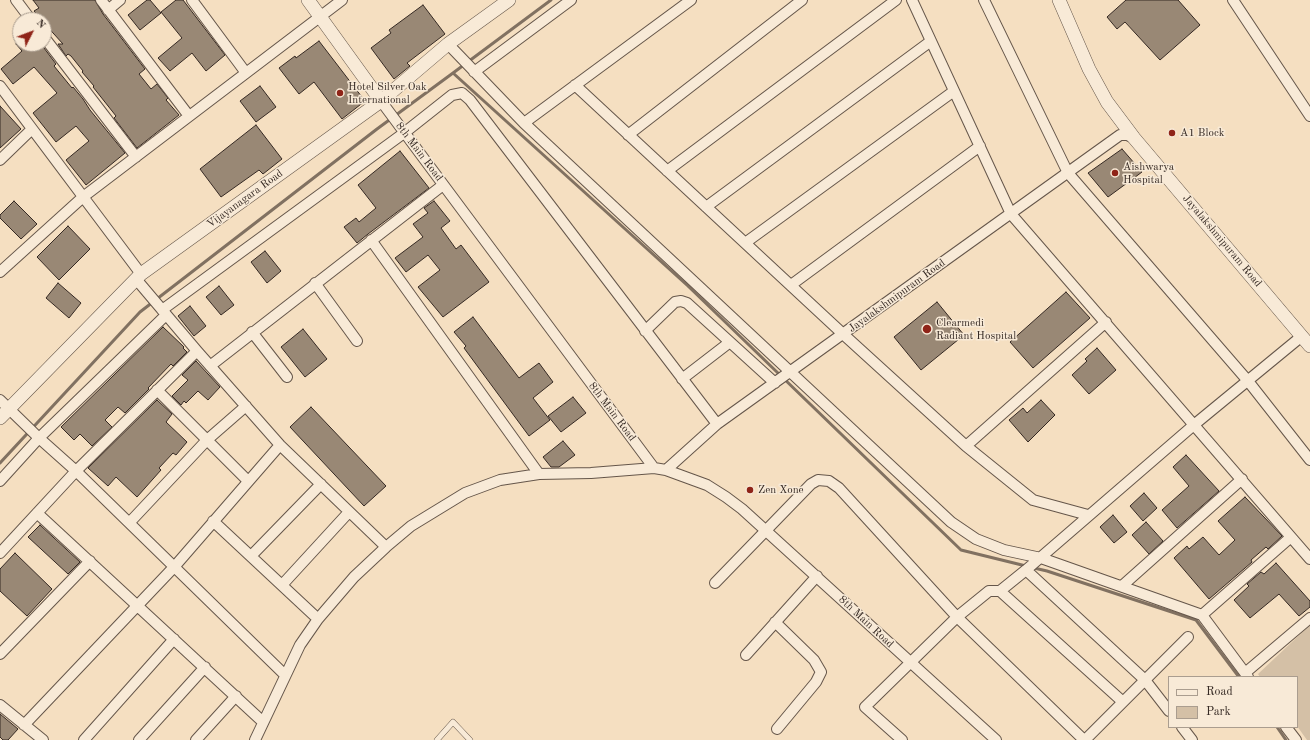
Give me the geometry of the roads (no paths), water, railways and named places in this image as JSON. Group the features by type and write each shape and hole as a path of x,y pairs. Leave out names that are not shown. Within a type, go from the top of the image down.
{"street":[{"path":"16,0 25,12"},
{"path":"101,0 189,116"},
{"path":"108,10 120,0"},
{"path":"192,0 246,73"},
{"name":"8th Main Road","path":"308,0 380,101 654,468 666,470 707,485 726,496 817,576 996,740"},
{"path":"0,272 83,197 342,0"},
{"name":"Vijayanagara Road","path":"3,409 139,276 380,101 448,44 508,0"},
{"path":"474,72 572,0"},
{"path":"524,123 691,0"},
{"path":"628,135 802,0"},
{"path":"667,171 896,0"},
{"path":"912,0 1011,214 1195,424 1310,559"},
{"path":"984,0 1068,173 1248,381 1310,460"},
{"name":"Jayalakshmipuram Road","path":"1059,0 1089,69 1107,102 1134,138 1141,144 1306,341"},
{"path":"1233,0 1310,116"},
{"path":"706,207 931,41"},
{"path":"448,44 524,123 951,522 976,539 1004,550 1041,558 1202,615 1247,675 1310,618"},
{"path":"52,47 136,157"},
{"path":"575,85 966,446 1033,500 1088,515"},
{"path":"0,86 83,197 164,312 280,445 386,548"},
{"path":"745,243 954,90"},
{"path":"0,481 39,438 164,312 404,133 452,95 462,93 470,100 717,424"},
{"path":"0,160 32,129"},
{"name":"Jayalakshmipuram Road","path":"666,470 717,424 1120,136 1127,135 1134,138"},
{"path":"790,285 980,146"},
{"path":"210,366 443,185"},
{"path":"371,240 540,474"},
{"path":"315,283 357,341"},
{"path":"645,331 675,302 681,301 687,303 775,382"},
{"path":"966,446 1106,322"},
{"path":"252,332 287,377"},
{"path":"902,740 865,707 910,662 957,617 989,591 1000,591 1041,558 1088,515 1248,381 1306,341"},
{"path":"682,379 730,342"},
{"path":"0,552 76,471 197,351"},
{"path":"157,390 248,481"},
{"path":"130,522 208,440 246,406"},
{"path":"3,409 39,438 76,471 130,522 285,675"},
{"path":"24,725 175,566 280,445"},
{"path":"255,740 300,645 318,619 354,577 411,526 465,493 500,480 540,474 591,473 654,468"},
{"path":"1122,586 1242,479"},
{"path":"715,583 811,484 818,480 829,481 839,488 957,617 1085,740 1188,637"},
{"path":"251,556 321,484"},
{"path":"38,512 263,722"},
{"path":"282,585 349,512"},
{"path":"213,521 318,619"},
{"path":"1202,615 1291,536"},
{"path":"0,654 90,561"},
{"path":"1026,570 1145,680 1168,710"},
{"path":"746,655 817,576"},
{"path":"1000,591 1123,702"},
{"path":"775,622 814,660 821,672 816,682 777,729"},
{"path":"84,740 174,639"},
{"path":"139,740 205,667"},
{"path":"196,740 236,696"},
{"path":"0,705 43,740"},
{"path":"1183,728 1192,740"},
{"path":"1287,728 1296,740"}],"lane":[{"path":"437,740 452,722 470,740"}],"waterway":[{"path":"453,73 551,0"},
{"path":"0,463 140,312 377,129 453,73 688,286 961,550 1026,566"},
{"path":"1034,568 1196,620 1238,676"},
{"path":"1278,728 1286,740"}],"place":[{"name":"Hotel Silver Oak International","path":"340,93"},
{"name":"A1 Block","path":"1172,133"},
{"name":"Aishwarya Hospital","path":"1115,173"},
{"name":"Clearmedi Radiant Hospital","path":"927,329"},
{"name":"Zen Xone","path":"750,490"}]}
